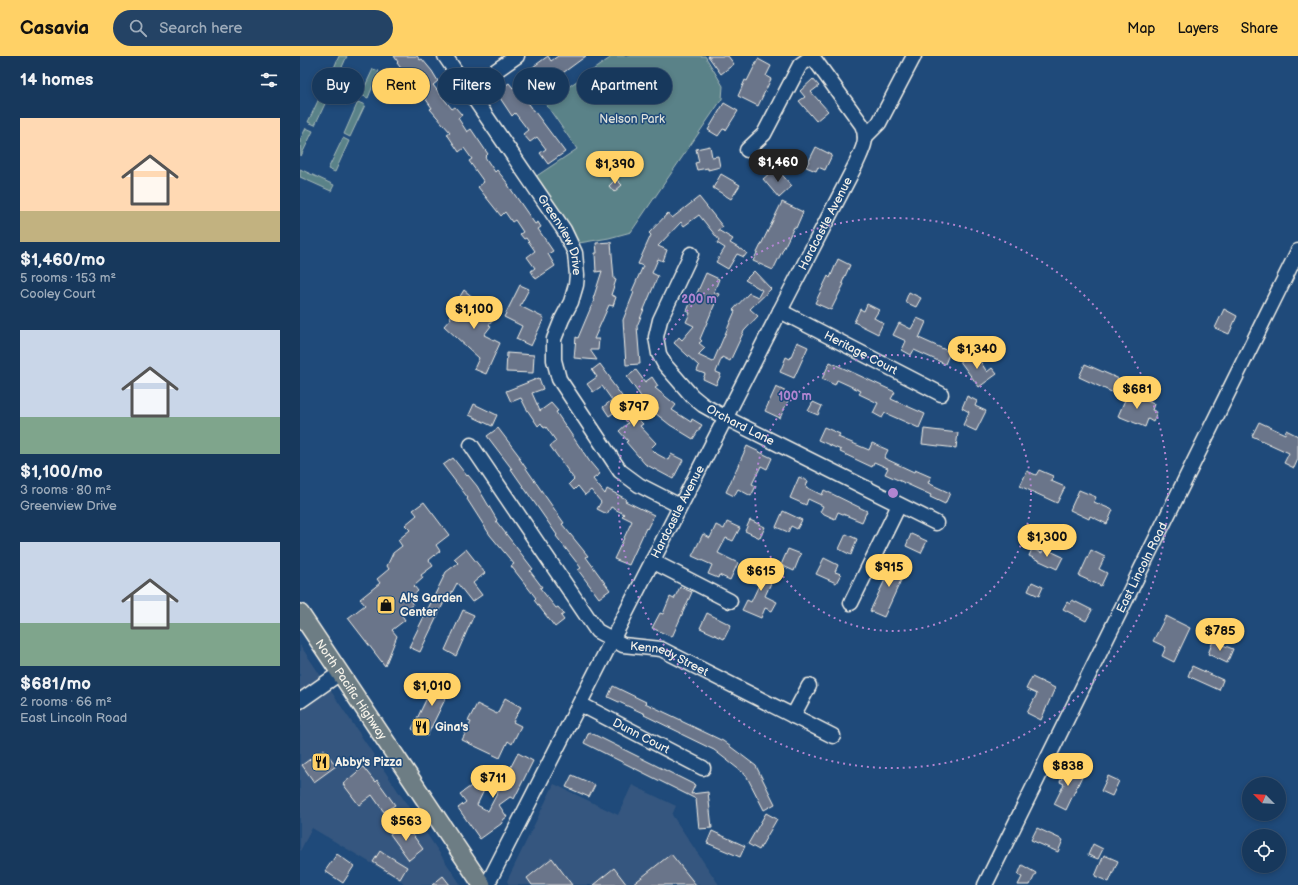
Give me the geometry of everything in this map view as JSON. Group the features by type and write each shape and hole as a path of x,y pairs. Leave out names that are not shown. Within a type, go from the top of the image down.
{"main road":[{"name":"North Pacific Highway","path":"300,613 482,885"}],"street":[{"name":"Greenview Drive","path":"445,56 453,68"},
{"path":"500,68 517,56"},
{"path":"747,150 764,134 800,65 812,56 858,118 864,129 866,137"},
{"path":"866,137 879,123 914,56"},
{"name":"Greenview Drive","path":"478,104 564,230 575,253 577,275 576,285 571,302 554,339 554,360 559,379 620,471 639,485 680,506"},
{"name":"Hardcastle Avenue","path":"488,885 680,506 856,164 863,149 866,137"},
{"name":"East Lincoln Road","path":"985,885 1298,251"},
{"name":"Orchard Lane","path":"691,254 660,320 656,337 659,354 665,365 692,396 703,405 726,418 936,523"},
{"name":"Heritage Court","path":"780,311 941,394"},
{"name":"Kennedy Street","path":"471,446 594,629 623,645 648,647 661,650 833,736"},
{"path":"851,604 899,505"},
{"path":"652,561 730,601"},
{"path":"300,701 340,673"},
{"path":"793,716 809,686"},
{"name":"Dunn Court","path":"580,704 703,768"}],"shaded area":[{"path":"300,645 461,885 404,885 403,882 312,828 300,851"},
{"path":"554,784 618,815 632,785 676,806 672,815 719,885 509,885 507,881"}],"green space":[{"path":"339,56 347,56 342,68 334,68"},
{"name":"Nelson Park","path":"613,56 705,56 723,86 722,99 631,232 609,238 579,243 535,177 577,149 546,104 569,104 569,86 577,81 577,104 672,104 672,68 596,68"},
{"path":"372,71 372,88 368,98 364,96 364,88"},
{"path":"316,104 325,104 315,125 308,122"},
{"path":"357,104 365,105 350,137 344,134"},
{"path":"306,128 313,131 301,156 300,140"},
{"path":"343,138 349,141 335,172 328,169"},
{"path":"300,169 334,185 331,191 300,177"}],"building":[{"path":"394,56 417,56 420,60 422,59 430,68 401,68 397,63 398,62"},
{"path":"548,56 551,61 558,56 586,56 569,68 532,68"},
{"path":"708,56 728,56 734,64 721,74"},
{"path":"758,59 771,66 766,76 771,79 758,106 738,96 745,80 747,81"},
{"path":"430,69 438,81 433,85 438,91 438,104 448,104 452,109 455,107 462,115 458,118 467,132 471,129 488,154 485,157 495,172 497,170 509,185 535,224 538,222 541,227 538,229 553,251 548,254 555,266 536,279 531,271 535,268 527,257 535,251 526,238 524,239 520,234 523,232 515,220 512,222 505,212 501,216 478,187 484,182 469,161 472,159 464,148 459,152 447,134 450,132 430,109 432,108 429,104"},
{"path":"813,79 819,86 811,92 828,111 816,121 799,101 805,97 800,91"},
{"path":"509,83 513,88 513,104 529,104 565,152 548,164 540,153 546,149 537,137 530,142 523,134 528,130 515,113 512,116 504,104 505,86"},
{"path":"724,103 738,111 726,130 723,129 718,136 708,130"},
{"path":"710,146 712,157 718,156 720,167 708,170 708,168 697,170 695,163 699,162 696,149"},
{"path":"816,147 832,155 825,170 818,167 816,171 806,167"},
{"path":"776,168 792,186 779,198 763,179"},
{"path":"721,174 740,185 731,199 713,188"},
{"path":"616,179 622,185 614,192 609,186"},
{"path":"699,197 723,227 718,230 733,239 730,243 747,253 744,257 737,254 728,269 716,262 725,248 717,243 719,240 699,215 684,226 681,222 658,246 667,250 663,261 658,259 652,273 658,276 637,326 640,364 626,365 623,320 634,292 632,291 643,266 638,264 651,235 649,233 668,213 672,218"},
{"path":"782,202 803,212 773,270 753,261"},
{"path":"611,242 614,279 616,280 611,295 616,297 613,306 609,305 594,339 599,339 598,350 590,350 597,360 574,358 576,337 578,338 594,300 593,299 602,271 596,272 596,243"},
{"path":"838,259 850,265 842,283 844,284 831,310 815,303 828,276 830,278"},
{"path":"754,271 771,289 750,309 758,316 744,331 730,361 722,357 716,372 721,374 716,385 703,379 705,374 697,371 699,366 674,343 679,337 682,340 694,326 686,322 690,313 687,311 691,301 693,302 706,273 719,279 714,292 719,294 700,339 702,341 699,343 705,348 698,355 713,362 735,311 733,310 749,293 758,297 762,290 745,280"},
{"path":"520,285 529,289 520,306 544,318 531,346 516,339 522,326 504,317"},
{"path":"464,290 496,316 484,335 500,343 486,374 474,369 479,358 444,326 451,318 449,317 456,308 454,307 461,299 459,298"},
{"path":"909,292 921,298 916,307 905,302"},
{"path":"867,304 879,310 874,318 883,323 878,334 854,322 860,309 864,311"},
{"path":"1224,309 1237,316 1229,334 1215,328"},
{"path":"917,318 926,322 919,338 950,352 945,364 914,350 911,355 902,350 906,341 893,335 899,323 911,329"},
{"path":"797,342 808,347 794,378 780,372 786,357 790,359"},
{"path":"970,352 977,363 980,361 987,372 992,368 997,374 979,387 959,360"},
{"path":"507,353 534,355 533,373 506,372"},
{"path":"830,362 895,392 891,399 925,414 919,428 885,413 882,418 873,413 878,403 859,394 861,391 837,380 835,385 822,379"},
{"path":"600,364 627,403 624,405 643,424 640,426 656,443 651,448 657,454 668,460 671,454 683,460 673,479 645,464 626,442 628,441 619,431 628,423 616,411 609,416 603,407 612,400 602,386 593,392 587,384 597,377 592,370"},
{"path":"1085,364 1124,381 1118,395 1079,377"},
{"path":"636,370 645,382 652,377 658,386 655,388 676,405 672,410 691,422 692,419 702,425 693,439 670,425 655,413 659,408 644,397 642,398 627,377"},
{"path":"539,378 543,389 532,393 540,411 551,403 558,411 556,412 590,462 600,474 593,479 605,494 607,489 626,499 625,501 654,515 647,529 646,528 629,565 614,559 632,521 622,516 624,514 611,507 607,514 597,509 601,502 591,490 585,495 578,486 574,490 569,484 574,479 550,446 556,441 546,427 544,428 541,423 538,426 521,398 511,402 506,391"},
{"path":"776,387 791,394 780,418 765,411"},
{"path":"1128,393 1154,404 1152,410 1157,412 1153,422 1148,419 1145,427 1118,416"},
{"path":"967,396 977,401 975,406 986,411 976,431 963,425 969,412 962,408"},
{"path":"813,402 822,406 818,415 808,411"},
{"path":"474,404 497,415 492,426 469,415"},
{"path":"1259,422 1285,434 1286,430 1298,436 1298,459 1294,468 1284,463 1289,453 1252,436"},
{"path":"824,427 840,434 838,437 869,450 872,443 888,450 884,458 914,472 915,470 931,477 928,483 950,493 945,504 930,497 931,495 885,474 888,468 874,462 872,467 840,452 841,450 818,440"},
{"path":"498,428 520,457 519,458 564,523 562,524 588,556 586,557 610,590 599,598 578,570 581,568 556,536 557,535 512,469 487,436"},
{"path":"924,429 958,433 956,448 922,444"},
{"path":"747,446 772,458 767,469 761,466 752,484 756,486 751,496 738,489 734,496 726,492"},
{"path":"453,458 477,486 497,520 496,521 533,569 530,571 542,587 540,588 556,608 558,607 564,614 561,616 564,620 555,627 534,600 536,598 511,566 514,564 490,535 467,499 468,498 443,465"},
{"path":"1039,470 1053,476 1051,481 1065,487 1057,503 1020,486 1027,471 1036,475"},
{"path":"799,477 808,481 806,487 822,495 824,490 867,511 862,522 838,512 835,519 820,512 823,506 808,499 806,505 790,498"},
{"path":"1079,490 1096,497 1094,502 1113,510 1107,524 1090,516 1089,519 1070,510"},
{"path":"424,502 449,535 436,545 440,551 429,560 433,566 421,575 423,578 414,586 418,591 409,599 413,605 401,614 405,620 392,630 397,636 385,666 348,618 365,605 360,599 380,583 377,579 389,569 387,566 393,553 402,546 398,540 410,530 405,525 417,515 413,510"},
{"path":"783,511 802,520 797,529 791,526 788,532 776,527"},
{"path":"750,520 765,527 760,538 745,531"},
{"path":"727,522 740,528 733,541 726,538 718,553 738,563 730,580 719,575 718,578 708,574 712,565 692,556 703,534 710,538 716,525 724,529"},
{"path":"846,534 857,539 851,555 839,549"},
{"path":"911,534 927,541 921,553 906,546"},
{"path":"1044,548 1063,557 1057,569 1029,556 1032,549 1042,553"},
{"path":"466,549 485,573 473,583 482,595 472,602 457,583 447,602 445,600 420,652 409,647 446,572 458,563 454,559"},
{"path":"788,549 801,554 794,571 781,565"},
{"path":"1091,550 1105,557 1099,569 1107,573 1101,586 1079,576"},
{"path":"824,558 838,565 835,572 841,574 836,583 816,574"},
{"path":"895,559 908,565 884,617 870,611"},
{"path":"760,564 776,572 765,596 777,602 772,611 765,608 761,618 742,610 747,600 751,602 759,585 748,580 753,570 756,571"},
{"path":"1032,582 1043,587 1039,596 1028,591"},
{"path":"680,587 692,592 672,637 652,628 660,613 663,614 670,597 674,599"},
{"path":"1072,600 1092,610 1086,621 1063,609 1067,602 1070,604"},
{"path":"463,610 474,615 456,656 445,650"},
{"path":"707,613 731,625 724,639 700,628"},
{"path":"1166,616 1190,628 1174,662 1162,656 1166,647 1153,641"},
{"path":"1213,641 1233,649 1227,663 1208,654"},
{"path":"1192,666 1223,680 1219,690 1188,676"},
{"path":"437,677 452,685 427,736 412,729"},
{"path":"1032,677 1055,688 1041,720 1027,713 1037,694 1026,689"},
{"path":"613,686 723,741 756,766 775,804 764,810 746,775 714,750 644,715 645,714 608,697"},
{"path":"505,698 521,707 513,722 521,726 512,744 508,741 500,758 462,740 471,722 468,721 477,704 497,714"},
{"path":"589,732 695,785 691,794 708,792 712,828 699,829 696,799 584,743"},
{"path":"324,749 336,766 314,782 302,765"},
{"path":"518,753 533,761 514,799 510,797 499,805 507,817 501,824 480,839 458,808 466,802 460,794 481,779 486,786 477,805 488,811"},
{"path":"1067,766 1083,774 1066,810 1054,804 1064,784 1060,782"},
{"path":"363,767 375,782 377,780 395,805 384,812 372,795 359,805 343,784"},
{"path":"572,775 595,785 589,797 566,787"},
{"path":"1108,776 1119,781 1112,796 1101,791"},
{"path":"766,813 777,819 759,850 748,844"},
{"path":"404,823 423,849 409,860 390,834"},
{"path":"1037,828 1063,840 1058,852 1031,840"},
{"path":"712,831 745,846 740,857 707,843"},
{"path":"1093,844 1103,849 1098,859 1088,855"},
{"path":"380,851 407,867 400,879 373,862"},
{"path":"337,854 354,866 343,883 325,871"},
{"path":"671,854 696,885 632,885"},
{"path":"1104,855 1118,861 1109,882 1095,876"},
{"path":"552,858 572,885 532,885 527,878"},
{"path":"1022,865 1036,873 1030,885 1018,885 1022,877 1018,875"},
{"path":"614,868 627,885 593,885"},
{"path":"443,876 450,885 432,885"}],"place":[{"name":"Al's Garden Center","path":"386,605"},
{"name":"Gina's","path":"421,727"},
{"name":"Abby's Pizza","path":"321,762"}]}
